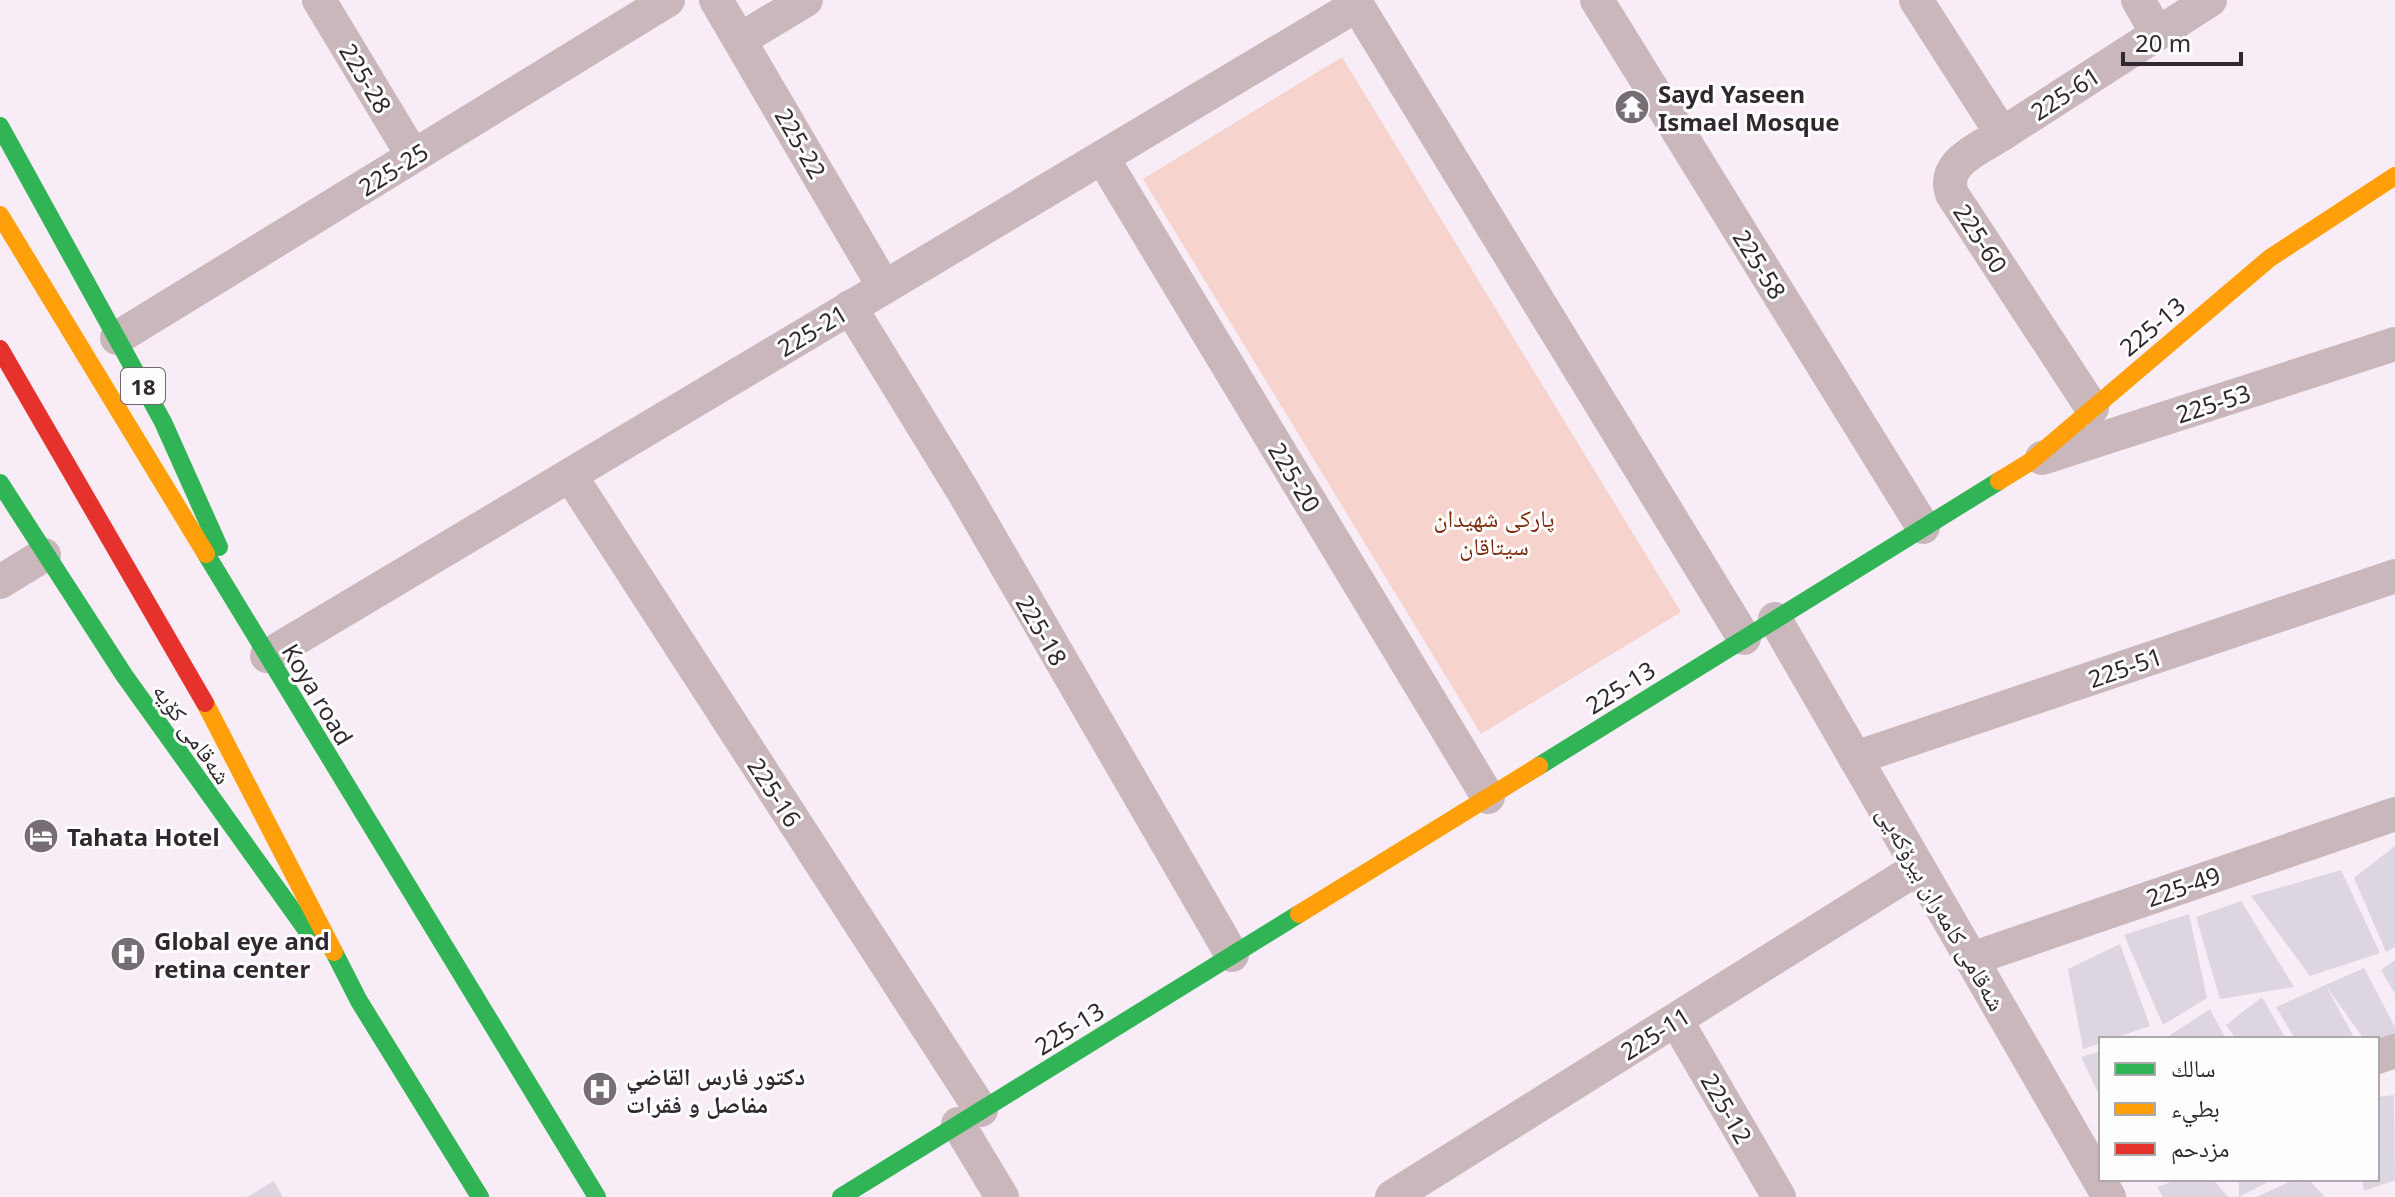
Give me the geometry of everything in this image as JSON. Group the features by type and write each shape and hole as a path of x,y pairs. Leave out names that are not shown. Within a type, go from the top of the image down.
{"main road":[{"name":"18","path":"0,126 163,422 267,656"},
{"name":"225-13","path":"841,1197 2030,462 2270,258 2395,176"},
{"name":"Koya road","path":"0,215 597,1197"},
{"path":"0,349 218,726 359,1001 480,1197"},
{"name":"شەقامی کۆیە","path":"0,483 44,555 199,784 359,1001"}],"street":[{"name":"225-28","path":"319,0 413,156"},
{"name":"225-25","path":"117,338 668,0"},
{"name":"225-22","path":"716,0 884,287"},
{"path":"741,39 806,0"},
{"name":"225-58","path":"1597,0 1923,527"},
{"path":"1916,0 2002,134"},
{"path":"2138,0 2157,33"},
{"name":"225-61","path":"2002,134 2210,0"},
{"path":"1355,2 1744,638"},
{"name":"225-21","path":"267,656 1102,157 1355,2"},
{"name":"225-60","path":"2002,134 1954,166 1950,186 2092,408"},
{"name":"225-20","path":"1102,157 1488,797"},
{"name":"225-18","path":"850,307 963,491 1232,955"},
{"name":"225-53","path":"2030,462 2395,344"},
{"name":"225-16","path":"570,475 969,1117 1002,1197"},
{"path":"0,582 44,555"},
{"name":"225-51","path":"1855,758 2395,576"},
{"name":"شه‌قامی كامەران بیرۆكەیی","path":"1775,619 1971,959 2093,1152"},
{"name":"225-49","path":"1971,959 2395,814"},
{"name":"225-11","path":"1392,1197 1918,868"},
{"name":"225-12","path":"1676,1020 1779,1197"}],"green space":[{"name":"پارکی شهیدان سیتاقان","path":"1342,57 1681,612 1481,734 1143,179"}],"building":[{"path":"2395,846 2395,947 2386,952 2354,878"},
{"path":"2341,870 2380,953 2310,976 2251,896"},
{"path":"2241,901 2294,987 2220,999 2196,917"},
{"path":"2189,914 2207,998 2163,1025 2124,935"},
{"path":"2120,944 2150,1026 2118,1037 2099,1037 2099,1044 2083,1049 2068,969"},
{"path":"2395,960 2395,994 2381,970"},
{"path":"2364,968 2395,1027 2395,1042 2379,1043 2379,1037 2363,1037 2326,986 2354,1037 2294,1037 2276,1007"},
{"path":"2262,997 2285,1037 2235,1037 2226,1025"},
{"path":"2210,1009 2225,1037 2167,1037"},
{"path":"2099,1052 2099,1095 2081,1057"},
{"path":"2394,1095 2395,1180 2364,1191 2362,1181 2379,1181 2379,1097"},
{"path":"274,1181 283,1197 247,1197"},
{"path":"2174,1181 2215,1181 2228,1197 2163,1197 2157,1187"},
{"path":"2239,1181 2270,1181 2239,1197"},
{"path":"2292,1181 2310,1181 2325,1197 2256,1197"}],"traffic: fast":[{"path":"0,126 163,422 219,547"},
{"path":"1539,766 1999,481"},
{"path":"0,483 124,675 313,939"},
{"path":"206,554 597,1197"},
{"path":"841,1197 1299,914"},
{"path":"334,952 359,1001 480,1197"}],"traffic: slow":[{"path":"1999,481 2030,462 2270,258 2395,176"},
{"path":"0,215 206,554"},
{"path":"205,703 334,952"},
{"path":"1299,914 1539,766"}],"traffic: jam":[{"path":"0,349 205,703"}],"place":[{"name":"Sayd Yaseen Ismael Mosque","path":"1632,107"},
{"name":"Tahata Hotel","path":"41,836"},
{"name":"Global eye and retina center","path":"128,954"},
{"name":"دكتور فارس القاضي مفاصل و فقرات","path":"600,1089"}]}
